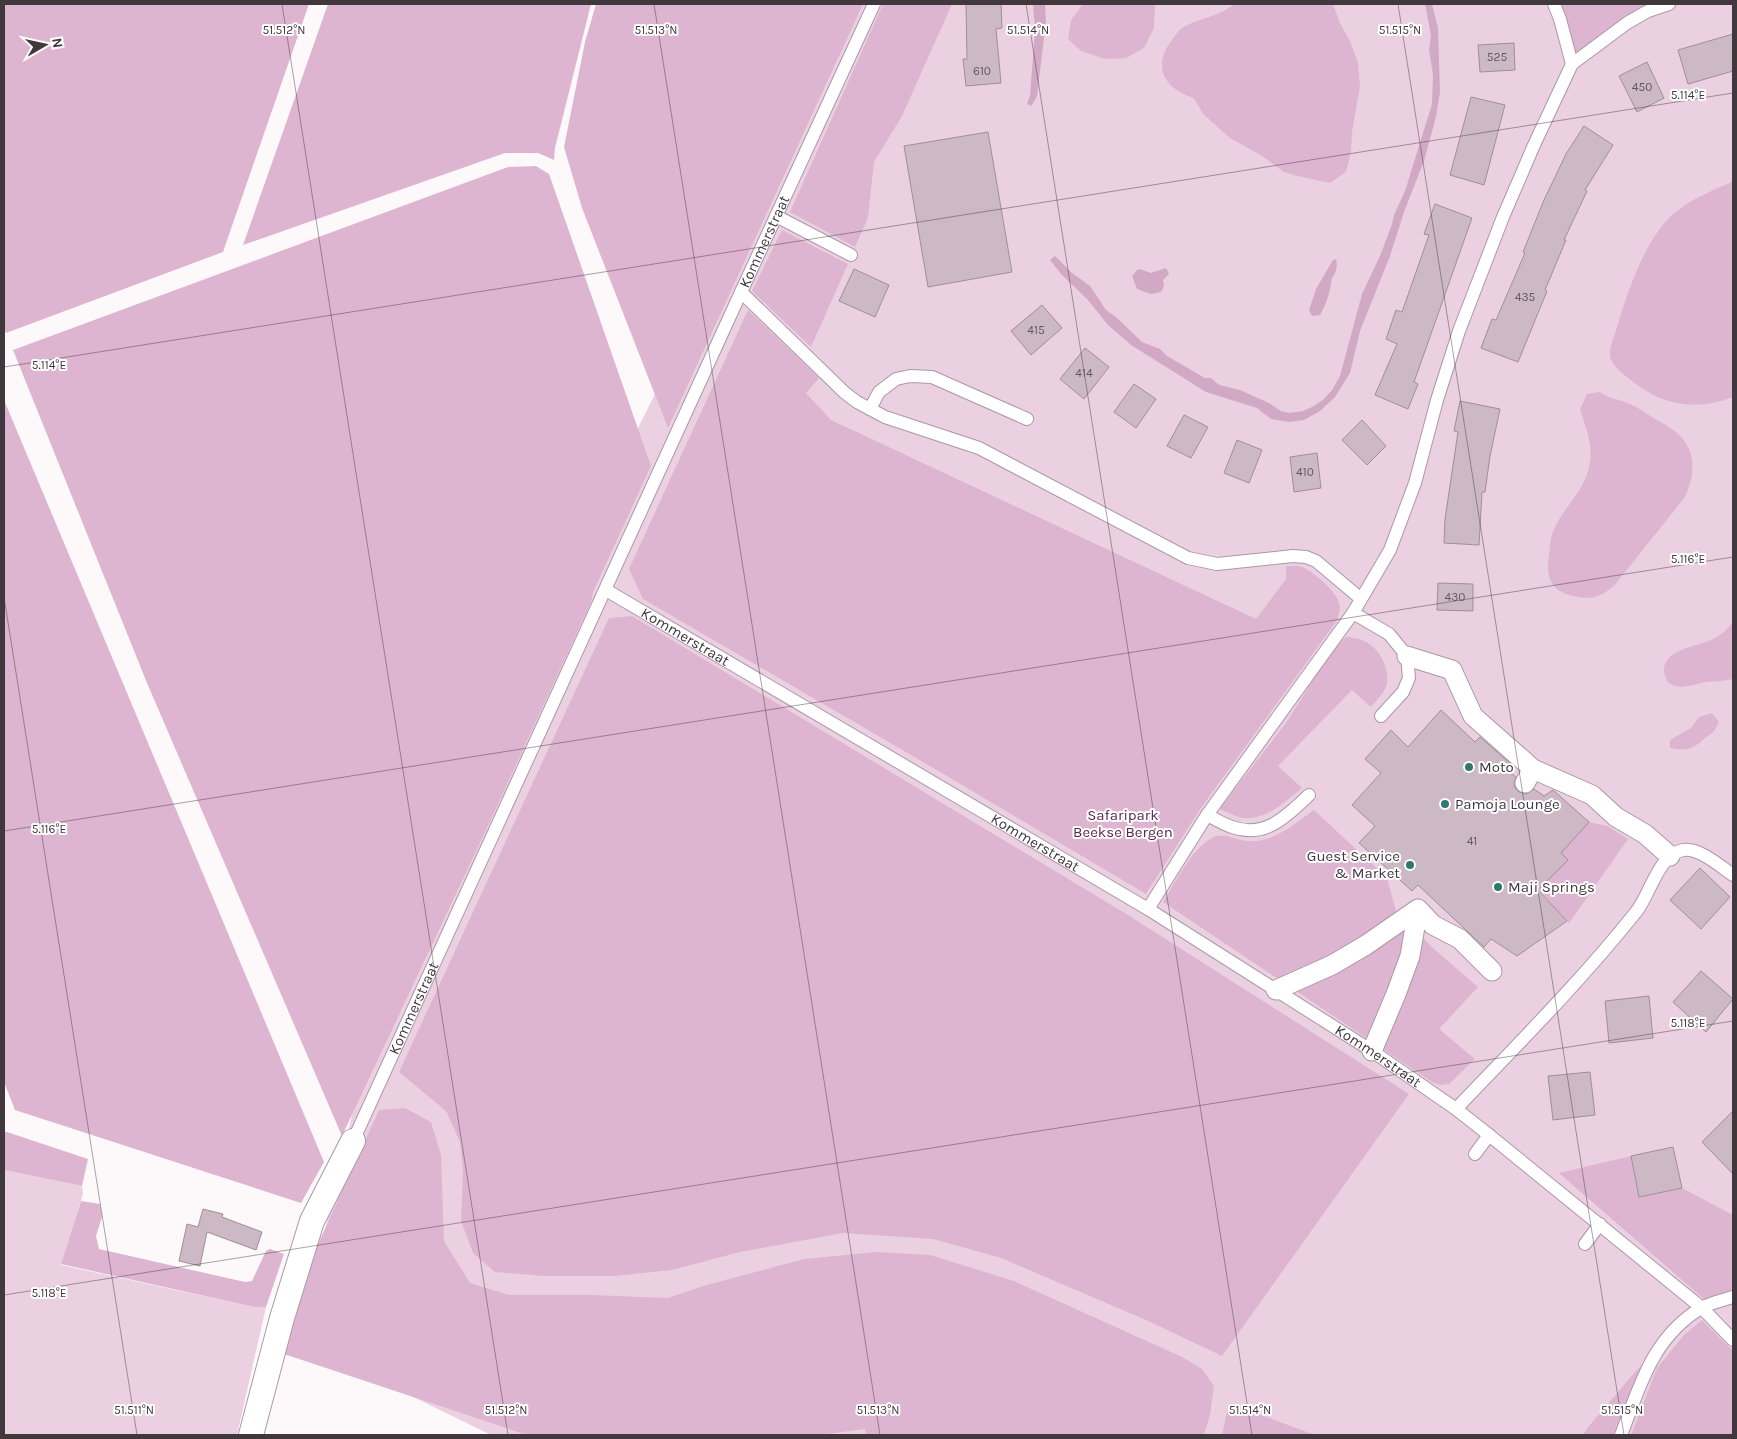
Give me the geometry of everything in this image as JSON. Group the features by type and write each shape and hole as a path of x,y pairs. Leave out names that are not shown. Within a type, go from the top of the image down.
{"street":[{"path":"1407,656 1452,670 1473,716 1529,776 1592,795 1616,817 1645,834 1670,856"},
{"path":"1276,990 1332,965 1366,945 1418,909"},
{"path":"1418,909 1433,925 1460,939 1492,971"},
{"path":"1372,1051 1410,956 1418,909"},
{"name":"Kommerstraat","path":"251,1435 282,1318 312,1221 353,1141"}],"lane":[{"name":"Kommerstraat","path":"353,1141 874,4"},
{"path":"1554,4 1572,64"},
{"path":"1148,909 1207,815 1353,613 1360,598 1390,550 1415,482 1437,400 1460,331 1503,216 1572,64 1627,23 1648,11 1669,4"},
{"path":"776,216 851,255"},
{"path":"741,292 845,393 885,417 979,448 1188,558 1217,564 1294,556 1306,557 1316,561 1360,598"},
{"path":"870,409 879,392 896,379 910,376 932,377 1028,419"},
{"name":"Kommerstraat","path":"606,590 1148,909 1372,1051 1456,1109 1489,1135 1702,1308 1733,1340"},
{"path":"1353,613 1389,634 1407,656 1409,678 1403,692 1381,716"},
{"path":"1207,815 1233,828 1260,831 1286,817 1309,795"},
{"path":"1456,1109 1614,940 1639,909 1658,872 1670,856 1684,850 1700,853 1733,875"},
{"path":"1475,1154 1489,1135"},
{"path":"1585,1244 1600,1224"},
{"path":"1621,1435 1648,1367 1659,1346 1677,1327 1702,1308 1733,1297"}],"green space":[{"path":"4,4 309,4 223,252 6,333 4,329"},
{"path":"328,4 591,4 555,148 554,160 538,153 505,153 243,245"},
{"path":"596,4 863,4 668,428 582,208 564,147 585,42"},
{"name":"Safaripark Beekse Bergen","path":"850,4 1733,4 1733,1435 491,1435 299,1341 352,1115 525,654"},
{"path":"883,4 952,4 902,116 874,162 868,218 855,247 790,212"},
{"path":"1083,4 1155,4 1154,28 1144,48 1126,58 1105,59 1081,51 1068,39 1071,20"},
{"path":"1234,4 1333,4 1358,63 1360,86 1352,132 1351,152 1346,172 1330,183 1284,172 1262,156 1230,138 1203,114 1194,98 1175,89 1164,76 1162,59 1179,31 1188,25 1228,9"},
{"path":"1559,4 1654,4 1575,56"},
{"path":"536,166 549,174 651,466 593,592 591,602 486,830 342,1136 147,683 13,350 508,167"},
{"path":"1732,182 1733,397 1719,402 1691,405 1664,400 1639,387 1617,368 1610,357 1612,342 1638,268 1653,238 1662,226 1672,215 1700,196"},
{"path":"782,230 848,264 811,347 752,291"},
{"path":"748,310 819,378 806,393 831,420 1256,619 1286,579 1286,566 1298,566 1307,570 1319,578 1339,601 1338,619 1201,808 1146,894 643,599 629,569"},
{"path":"1600,392 1641,410 1676,432 1689,448 1692,472 1685,497 1614,586 1598,596 1585,598 1570,595 1557,589 1550,579 1548,564 1553,532 1588,472 1591,455 1588,435 1580,409 1587,394"},
{"path":"4,400 324,1162 301,1203 15,1110 4,1082"},
{"path":"632,616 1128,915 1409,1094 1222,1356 1146,1320 1001,1258 933,1239 843,1233 740,1252 672,1270 614,1276 543,1276 495,1272 473,1253 461,1221 463,1170 460,1142 446,1111 399,1072 609,618"},
{"path":"1733,622 1733,679 1679,687 1669,683 1664,670 1670,657 1677,652 1709,641"},
{"path":"1346,637 1360,639 1375,648 1379,653 1387,672 1387,684 1382,693 1371,707 1352,690 1278,766 1302,788 1282,804 1268,813 1252,818 1243,818 1221,810 1221,807 1286,723 1332,650"},
{"path":"1712,713 1719,722 1712,733 1692,748 1670,748 1670,740 1691,728 1699,717"},
{"path":"1314,810 1387,878 1396,911 1434,949 1478,987 1439,1029 1475,1059 1449,1084 1441,1085 1432,1082 1163,902 1197,850 1212,838 1226,836 1249,841 1267,839 1284,831"},
{"path":"1589,822 1607,826 1628,839 1569,923 1539,890 1568,860 1561,853"},
{"path":"405,1108 431,1122 441,1155 444,1241 470,1283 509,1295 593,1295 668,1298 703,1286 804,1259 876,1252 930,1255 1014,1281 1182,1357 1202,1369 1214,1386 1210,1415 1204,1435 866,1435 865,1429 820,1435 527,1435 281,1353 308,1266 379,1110"},
{"path":"4,1131 88,1159 82,1186 4,1170"},
{"path":"1631,1156 1639,1197 1682,1188 1733,1215 1733,1290 1705,1300 1559,1173"},
{"path":"4,1170 82,1186 83,1194 61,1265 254,1307 266,1307 237,1435 4,1435"},
{"path":"81,1201 100,1204 102,1217 96,1236 99,1249 245,1282 252,1281 266,1251 270,1249 284,1254 266,1307 254,1307 61,1264"},
{"path":"1702,1320 1733,1351 1733,1435 1631,1435 1657,1368 1684,1335"},
{"path":"1642,1364 1613,1435 1583,1435 1588,1427"},
{"path":"1229,1403 1315,1435 1222,1435"}],"shaded area":[{"path":"1033,4 1045,4 1046,21 1037,96 1030,106 1027,103 1030,96 1035,30"},
{"path":"1425,4 1432,4 1438,28 1440,92 1436,117 1424,161 1404,212 1390,256 1360,331 1350,373 1335,397 1320,411 1304,420 1289,422 1271,419 1257,408 1206,392 1131,345 1108,325 1087,299 1061,274 1050,260 1055,256 1071,272 1090,286 1106,310 1142,342 1160,349 1167,356 1205,378 1211,378 1219,385 1240,390 1269,403 1281,411 1289,413 1303,411 1323,400 1332,390 1340,376 1362,294 1380,256 1394,215 1405,191 1432,104 1433,75 1429,50 1431,35"},
{"path":"1336,259 1335,274 1332,278 1325,306 1320,315 1312,316 1309,310 1316,289 1333,260"},
{"path":"1166,268 1169,274 1163,280 1164,286 1161,292 1151,294 1137,289 1132,276 1137,270 1140,269 1151,273"}],"building":[{"path":"966,4 1001,4 1002,28 996,29 1001,83 966,86 963,59 967,59"},
{"path":"1733,34 1733,71 1688,84 1678,50"},
{"path":"1514,43 1515,70 1480,72 1478,45"},
{"path":"1647,62 1664,98 1637,112 1619,76"},
{"path":"1471,97 1505,105 1484,185 1450,175"},
{"path":"1584,126 1613,145 1585,190 1587,191 1564,240 1566,240 1545,290 1547,291 1518,362 1481,348 1492,319 1496,320 1525,253 1523,252 1544,200 1566,154"},
{"path":"988,132 1012,272 928,287 904,146"},
{"path":"1435,204 1472,218 1414,382 1418,384 1408,409 1375,395 1397,344 1386,339 1396,310 1402,312 1429,235 1424,234"},
{"path":"854,269 889,285 875,317 839,301"},
{"path":"1042,305 1062,328 1031,355 1011,331"},
{"path":"1085,348 1109,367 1084,399 1060,379"},
{"path":"1134,384 1156,399 1136,428 1114,412"},
{"path":"1460,401 1500,409 1485,492 1482,492 1479,545 1444,543 1445,519 1458,432 1454,431"},
{"path":"1184,415 1208,427 1191,458 1167,446"},
{"path":"1362,420 1386,446 1367,465 1342,440"},
{"path":"1237,440 1262,450 1249,483 1224,473"},
{"path":"1317,453 1321,488 1294,492 1290,457"},
{"path":"1438,583 1473,584 1473,611 1437,610"},
{"path":"1441,710 1475,742 1480,737 1513,766 1509,772 1516,777 1514,784 1519,792 1526,794 1534,789 1544,796 1553,790 1589,822 1561,853 1568,860 1538,890 1567,921 1517,956 1491,939 1484,947 1418,885 1412,891 1359,843 1375,826 1352,805 1381,773 1365,759 1391,730 1408,747"},
{"path":"1700,868 1730,897 1701,929 1670,900"},
{"path":"1701,971 1733,999 1706,1032 1673,1002"},
{"path":"1649,996 1653,1038 1609,1043 1605,1001"},
{"path":"1590,1072 1595,1115 1553,1120 1548,1076"},
{"path":"1733,1111 1733,1174 1702,1142"},
{"path":"1673,1147 1682,1188 1639,1197 1631,1156"},
{"path":"203,1209 223,1214 222,1217 262,1232 256,1250 207,1232 200,1266 179,1261 187,1224 198,1227"}],"place":[{"name":"Moto","path":"1469,767"},
{"name":"Pamoja Lounge","path":"1445,804"},
{"name":"Guest Service & Market","path":"1410,865"},
{"name":"Maji Springs","path":"1498,887"}]}
